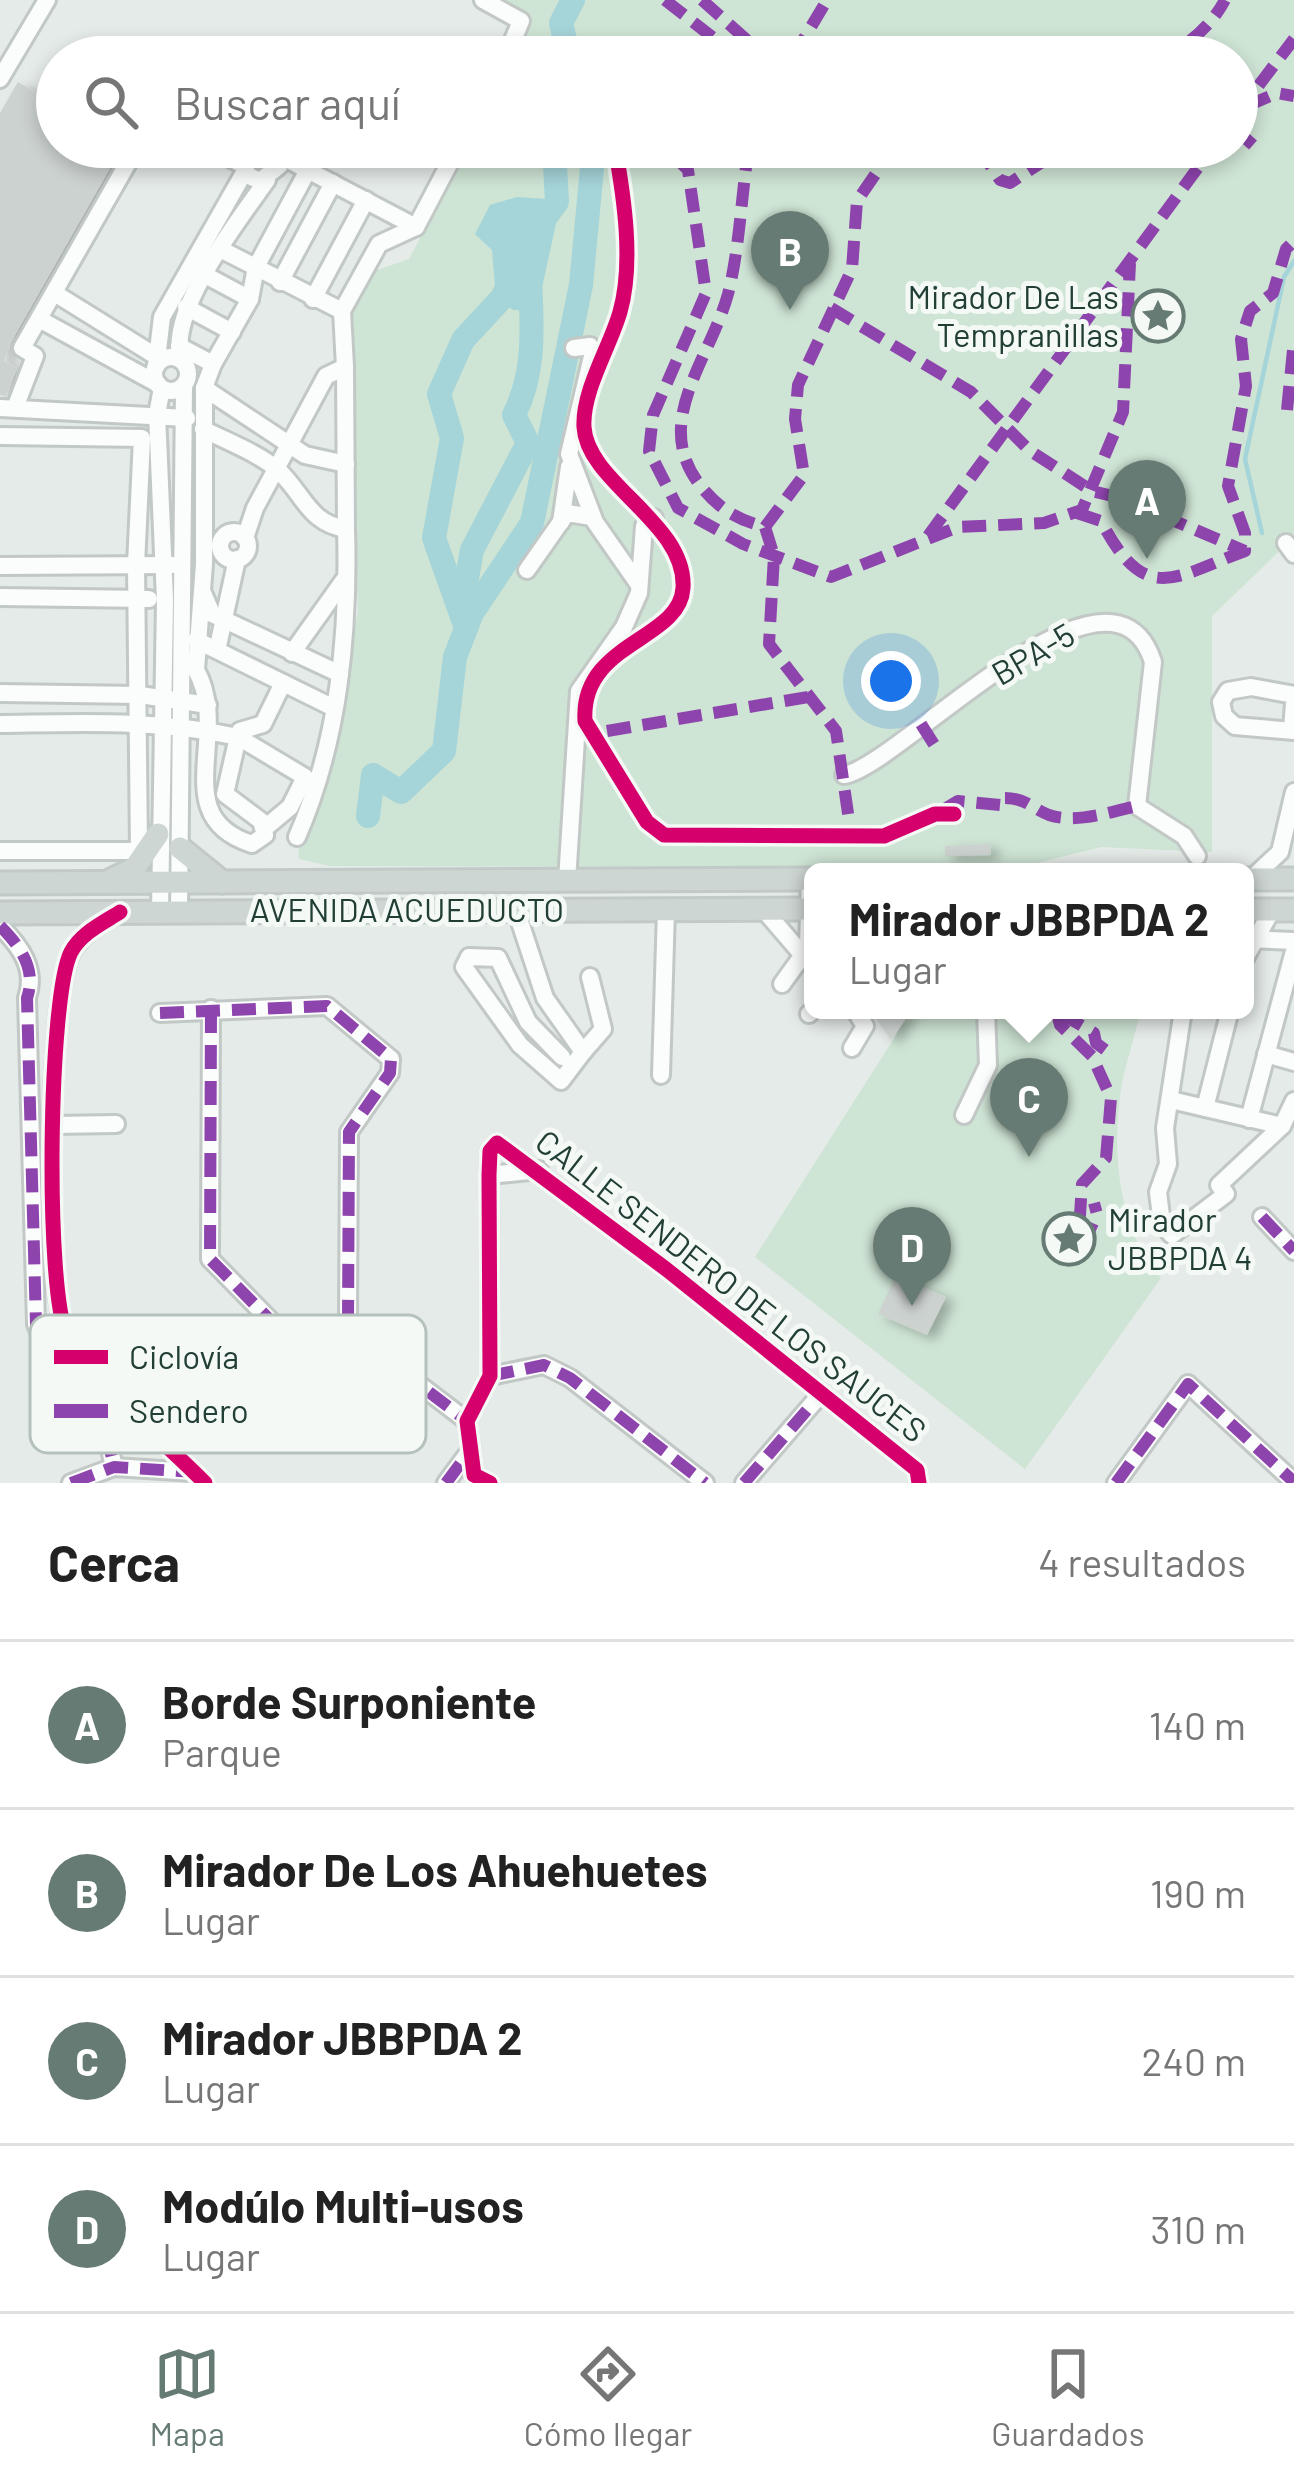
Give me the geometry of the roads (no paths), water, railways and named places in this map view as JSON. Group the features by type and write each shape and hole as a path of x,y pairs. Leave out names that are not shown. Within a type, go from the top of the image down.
{"main road":[{"path":"103,883 134,869 158,833"},
{"path":"180,848 222,882"},
{"name":"AVENIDA ACUEDUCTO","path":"0,884 804,879"},
{"path":"1254,879 1294,879"},
{"name":"AVENIDA ACUEDUCTO","path":"0,913 764,910 804,916"}],"street":[{"path":"0,79 47,0"},
{"path":"483,0 521,21 515,36"},
{"path":"124,168 22,348 35,356 8,408 187,418"},
{"path":"0,851 139,851 140,599 136,565 142,438 158,373 162,317 244,168 254,179 267,180"},
{"path":"170,698 194,564 184,353 207,276 276,168"},
{"path":"305,168 416,227"},
{"path":"338,251 379,244 416,227 447,168"},
{"path":"194,536 204,388 250,299 256,267 308,170"},
{"path":"280,282 333,183"},
{"path":"313,299 366,200"},
{"path":"296,837 322,775 340,674 346,577 342,311 379,244"},
{"path":"222,250 342,311"},
{"path":"207,276 250,299"},
{"path":"56,293 158,373"},
{"path":"194,311 232,332"},
{"path":"40,320 184,386"},
{"path":"561,522 572,427 593,352 590,346 574,348"},
{"path":"158,373 164,358 184,353 213,364"},
{"path":"218,646 231,532 245,538 326,376 346,367"},
{"path":"204,388 305,455 346,464"},
{"path":"150,414 162,534 180,848 170,883 169,912"},
{"path":"203,428 276,469 309,513 325,526 346,530"},
{"path":"0,436 142,438"},
{"path":"570,460 592,517 639,585"},
{"path":"527,570 567,513 592,517"},
{"path":"567,881 579,691 624,627 639,585 644,526 654,518"},
{"path":"162,534 194,536 229,552"},
{"path":"0,566 194,564 229,552"},
{"path":"194,564 208,609 340,674"},
{"path":"292,652 346,577"},
{"path":"0,724 140,723 210,730 238,737 305,777 290,807 265,828 259,842 230,837 209,818 205,802 210,730 208,687 196,670 201,586"},
{"path":"0,597 165,600"},
{"name":"BPA-5","path":"844,775 863,772 930,717 1048,639 1097,621 1115,625 1148,649 1153,662 1137,806 1184,836 1197,856"},
{"path":"196,640 218,646 334,708"},
{"path":"225,794 241,730 263,724 283,683"},
{"path":"1251,687 1294,699 1293,730 1235,726 1224,716 1221,702 1228,691 1251,687"},
{"path":"0,693 140,695 208,705"},
{"path":"170,725 158,833 170,883"},
{"path":"1254,875 1272,863 1284,843 1294,792"},
{"path":"205,802 225,794"},
{"path":"225,794 265,828"},
{"path":"516,910 545,998 583,1052"},
{"path":"662,1075 665,910"},
{"path":"764,910 804,957"},
{"path":"1254,939 1283,910"},
{"path":"61,1315 56,1291 53,1074 68,957 83,937 120,912"},
{"path":"0,926 24,954 37,995 32,1046 36,1315"},
{"path":"1254,945 1294,941"},
{"path":"1250,1119 1294,950"},
{"path":"562,1057 522,1010 498,958 469,957 465,971 502,1014 520,1045 560,1081 603,1029 590,977"},
{"path":"782,983 804,965"},
{"path":"160,1013 327,1006 391,1059 390,1072 349,1132 347,1315"},
{"path":"211,1009 210,1259 263,1315"},
{"path":"502,1014 522,1010"},
{"path":"852,1048 865,1026 861,1019"},
{"path":"964,1114 988,1065 986,1019"},
{"path":"1182,1019 1165,1128 1168,1164 1158,1209 1172,1235 1226,1193 1219,1185 1282,1126 1294,1101"},
{"path":"1205,1108 1228,1019"},
{"path":"1266,1054 1294,1062"},
{"path":"1171,1100 1282,1126"},
{"path":"33,1138 116,1124"},
{"name":"CALLE SENDERO DE LOS SAUCES","path":"467,1420 490,1376 489,1174 490,1151 497,1143 538,1170 917,1470 920,1482"},
{"name":"CALLE SENDERO DE LOS SAUCES","path":"489,1174 538,1170"},
{"path":"1262,1217 1292,1243"},
{"path":"490,1376 544,1365 571,1378 705,1483"},
{"path":"1116,1483 1188,1384 1294,1482"},
{"path":"426,1389 467,1420 477,1480"},
{"path":"744,1483 820,1395"},
{"path":"446,1483 469,1452"},
{"path":"111,1453 114,1467"},
{"path":"175,1453 199,1478"},
{"path":"71,1483 114,1467 199,1478"}],"water":[{"path":"517,197 545,199 558,214 537,311 513,310 496,298 492,250 475,234 490,205"}],"waterway":[{"path":"564,36 561,23 573,0"},
{"path":"535,231 557,202 555,168"},
{"path":"368,816 373,775 401,792 444,751 455,657 472,613 532,523 581,285 592,168"},
{"path":"1262,533 1245,459 1284,277 1294,261"},
{"path":"466,628 434,538 452,438 439,394 463,340 502,298 514,273"},
{"path":"461,612 472,550 528,443 514,415 529,365 530,278"}],"place":[{"name":"Mirador De Los Ahuehuetes","path":"790,310"},
{"name":"Mirador De Las Tempranillas","path":"1158,316"},
{"name":"Borde Surponiente","path":"1147,559"},
{"name":"Mirador JBBPDA 2","path":"1029,1157"},
{"name":"Mirador JBBPDA 4","path":"1069,1239"},
{"name":"Modúlo Multi-usos","path":"912,1306"}]}
